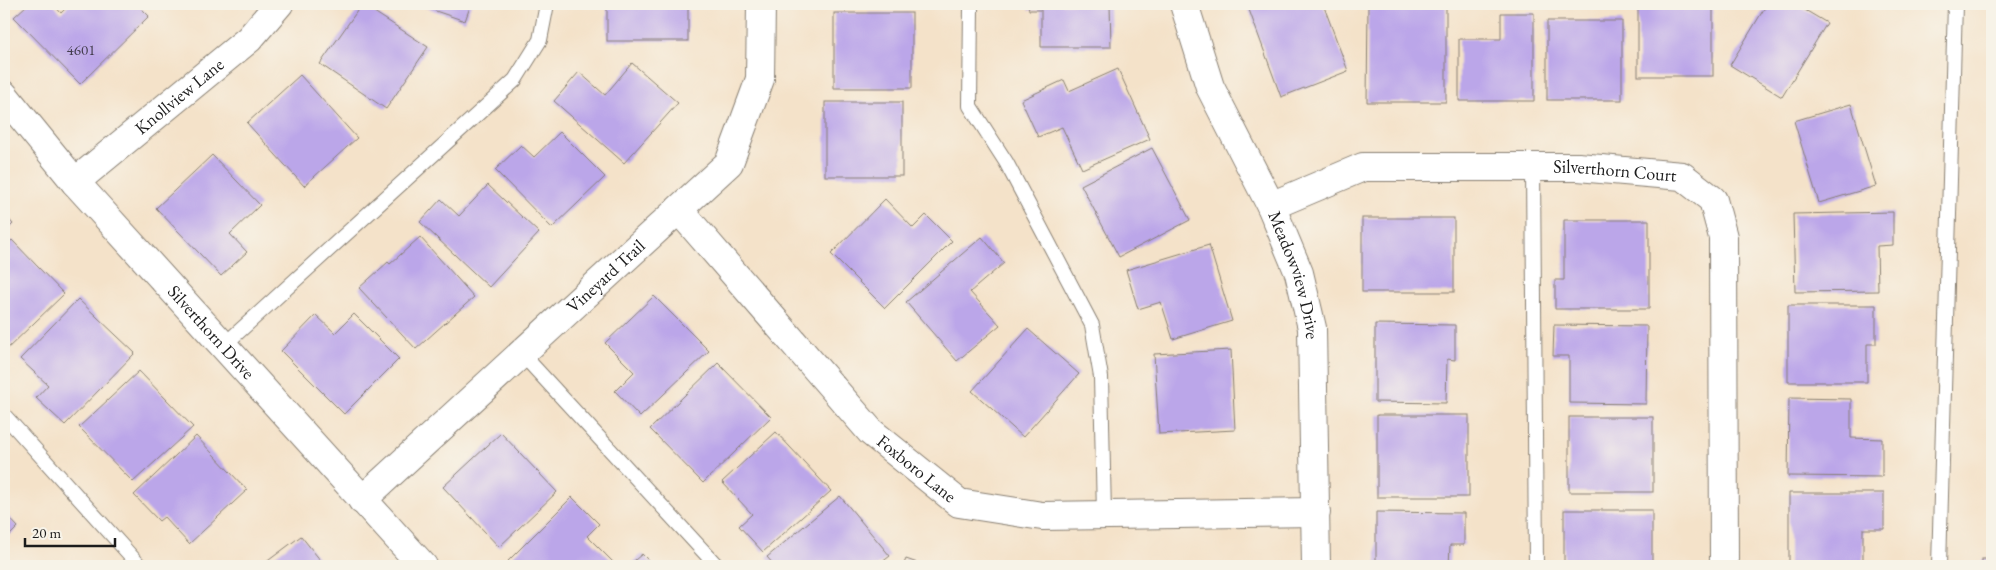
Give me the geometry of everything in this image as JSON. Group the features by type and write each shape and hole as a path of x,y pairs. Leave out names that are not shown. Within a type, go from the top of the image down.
{"street":[{"name":"Knollview Lane","path":"75,182 249,39 278,4"},
{"name":"Vineyard Trail","path":"362,500 730,163 760,80 761,4"},
{"name":"Meadowview Drive","path":"1184,4 1210,87 1271,206 1299,273 1312,328 1316,566"},
{"name":"Silverthorn Drive","path":"4,96 75,182 423,566"},
{"name":"Silverthorn Court","path":"1271,206 1363,167 1578,167 1682,176 1713,200 1723,236 1724,566"},
{"name":"Foxboro Lane","path":"679,210 871,432 960,503 1042,516 1316,512"}],"lane":[{"path":"223,346 515,80 540,40 547,4"},
{"path":"971,4 970,106 1006,162 1092,325 1101,377 1104,515"},
{"path":"1939,566 1955,4"},
{"path":"1534,167 1536,566"},
{"path":"522,354 717,566"},
{"path":"4,415 140,566"}],"building":[{"path":"28,4 53,4 61,13 70,4 137,4 149,16 80,84 14,17"},
{"path":"362,4 428,47 386,109 320,64"},
{"path":"415,4 471,4 465,21"},
{"path":"607,4 688,4 688,41 607,41"},
{"path":"1028,4 1110,4 1111,47 1041,47 1041,10 1029,10"},
{"path":"1256,4 1323,4 1348,71 1281,97 1248,7"},
{"path":"1368,4 1446,4 1446,102 1367,102"},
{"path":"1638,4 1713,4 1713,76 1638,76"},
{"path":"1767,4 1795,4 1827,23 1782,97 1730,65"},
{"path":"834,13 912,13 912,88 834,88"},
{"path":"1501,13 1534,13 1534,101 1459,101 1459,39 1501,39"},
{"path":"1547,21 1622,21 1622,100 1547,100"},
{"path":"632,63 678,103 624,163 554,101 579,72 605,95"},
{"path":"1118,69 1150,139 1082,169 1062,127 1038,137 1021,100 1064,80 1069,91"},
{"path":"300,75 357,138 304,186 247,123"},
{"path":"825,102 902,102 902,176 825,176"},
{"path":"1851,104 1876,186 1819,203 1794,121"},
{"path":"560,132 605,177 552,228 495,170 521,145 534,157"},
{"path":"1152,148 1190,220 1119,257 1081,185"},
{"path":"212,155 260,205 230,234 247,252 221,276 156,208"},
{"path":"488,185 539,233 489,287 420,222 441,199 459,216"},
{"path":"885,199 913,228 926,215 952,241 885,308 831,254"},
{"path":"1893,212 1893,245 1877,246 1878,291 1795,292 1793,214"},
{"path":"4,214 13,224 4,233"},
{"path":"1362,218 1454,218 1454,292 1362,292"},
{"path":"1564,220 1649,220 1649,309 1555,309 1555,280 1564,280"},
{"path":"420,237 474,297 416,349 359,288"},
{"path":"982,237 1004,263 970,292 1000,325 957,361 906,302"},
{"path":"12,240 64,294 4,352 4,247"},
{"path":"1209,245 1232,321 1173,339 1161,302 1138,309 1126,270"},
{"path":"654,296 709,351 640,417 615,391 634,372 605,343"},
{"path":"78,299 135,353 65,425 36,398 48,385 20,359"},
{"path":"1788,305 1876,305 1876,344 1867,344 1867,382 1788,382"},
{"path":"354,314 399,359 344,414 281,351 316,315 335,333"},
{"path":"1375,324 1455,325 1455,360 1447,359 1446,403 1375,402"},
{"path":"1554,325 1647,326 1646,404 1569,403 1569,356 1553,356"},
{"path":"1028,329 1079,374 1023,437 972,391"},
{"path":"1231,350 1235,430 1159,434 1154,354"},
{"path":"718,363 771,417 703,483 650,429"},
{"path":"139,371 193,427 133,482 79,427"},
{"path":"1789,398 1851,399 1851,438 1882,439 1882,477 1788,476"},
{"path":"1377,415 1469,415 1469,497 1377,497"},
{"path":"1569,417 1653,417 1653,492 1569,492"},
{"path":"776,432 831,491 763,552 739,526 752,514 722,482"},
{"path":"501,433 557,492 499,547 443,487"},
{"path":"196,436 247,490 189,544 164,517 159,521 134,495"},
{"path":"1789,493 1884,493 1884,529 1863,529 1863,566 1789,566"},
{"path":"840,496 890,556 877,566 775,566 767,557"},
{"path":"572,497 599,524 587,536 613,562 608,566 513,566 508,561"},
{"path":"1564,510 1652,510 1652,566 1564,566"},
{"path":"4,512 18,527 4,541"},
{"path":"1376,512 1464,513 1464,545 1450,545 1449,566 1376,566"},
{"path":"301,536 325,566 261,566"},
{"path":"642,554 654,566 628,566"},
{"path":"4,558 11,566 4,566"},
{"path":"906,559 926,566 903,566"},
{"path":"1982,559 1992,559 1992,566 1982,566"}]}
